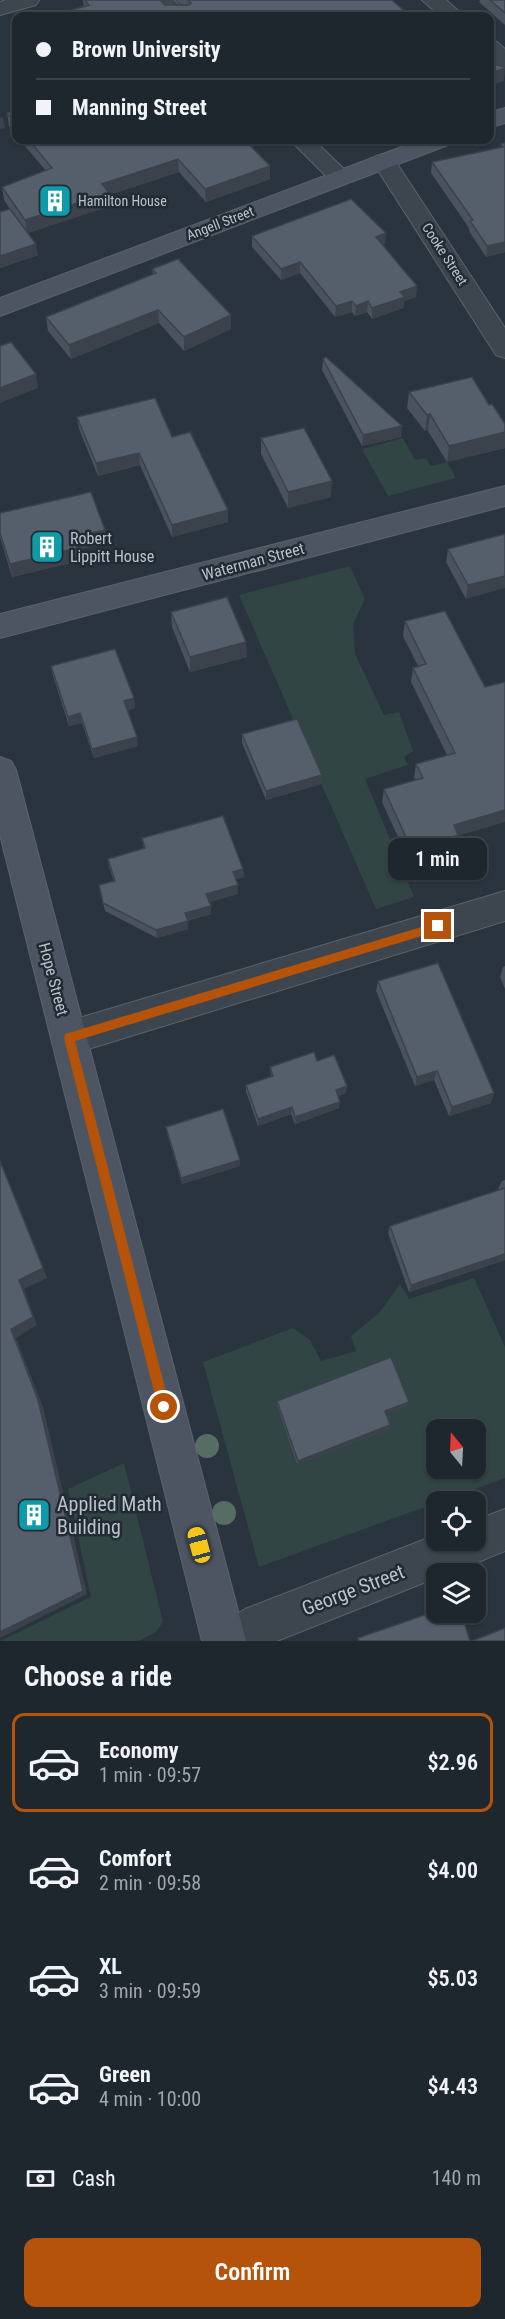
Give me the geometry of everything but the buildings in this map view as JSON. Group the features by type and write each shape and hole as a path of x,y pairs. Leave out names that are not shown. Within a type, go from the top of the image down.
{"main road":[{"name":"Angell Street","path":"0,307 429,144"},
{"name":"Waterman Street","path":"0,626 505,496"},
{"name":"Hope Street","path":"0,770 224,1641"}],"street":[{"path":"0,9 28,0"},
{"path":"162,0 174,12"},
{"path":"433,0 448,12"},
{"path":"305,144 340,177"},
{"name":"Cooke Street","path":"384,160 505,349"},
{"path":"69,1038 505,906"},
{"name":"George Street","path":"236,1641 261,1625 505,1530"}],"green space":[{"path":"403,438 415,460 426,458 431,466 447,462 456,478 388,496 362,449"},
{"path":"350,566 365,599 353,624 355,654 384,715 399,712 413,751 404,757 408,765 365,779 414,897 376,909 239,595"},
{"path":"474,1278 505,1347 505,1478 469,1491 426,1491 426,1507 259,1567 203,1362 293,1328 310,1340 321,1361 356,1351 351,1336 380,1312 400,1284 409,1299"},
{"path":"124,1463 163,1622 156,1632 139,1641 0,1641 91,1597 68,1489"}],"place":[{"name":"Hamilton House","path":"55,201"},
{"name":"Robert Lippitt House","path":"47,547"},
{"name":"Applied Math Building","path":"34,1515"}],"route":[{"path":"164,1407 69,1038 438,926"}]}
